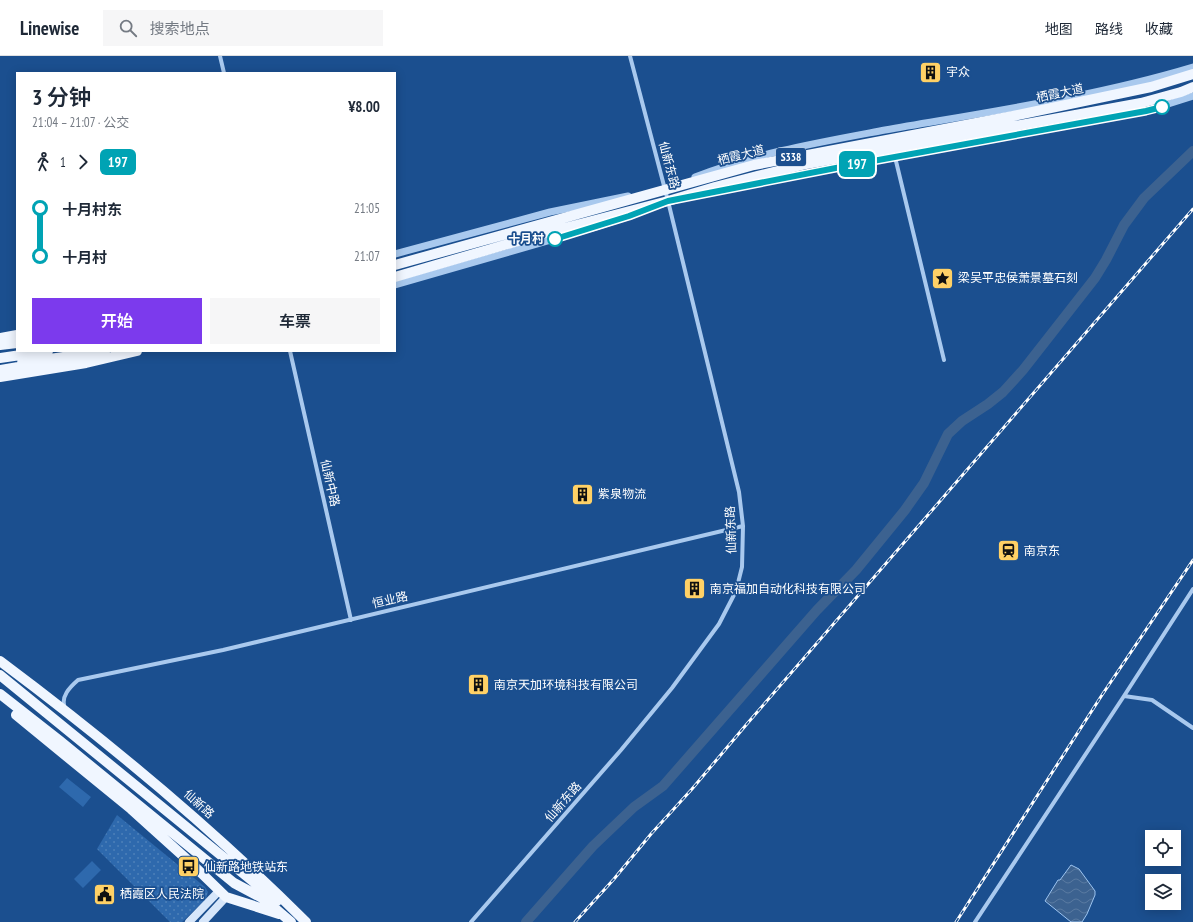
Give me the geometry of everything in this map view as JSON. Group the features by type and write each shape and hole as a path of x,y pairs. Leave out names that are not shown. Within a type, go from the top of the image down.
{"main road":[{"name":"栖霞大道","path":"396,265 754,165 1014,116 1151,87 1193,74"},
{"name":"栖霞大道","path":"396,276 542,234 806,164 1141,103 1193,88"},
{"path":"0,338 16,335"},
{"path":"0,345 16,343"},
{"path":"0,358 41,352"},
{"path":"0,366 98,352"},
{"path":"0,370 117,352"},
{"path":"0,377 86,362 132,352"},
{"name":"仙新路","path":"0,660 68,712 166,792 266,882 305,922"},
{"name":"仙新路","path":"0,675 305,922"},
{"path":"0,694 234,883 264,899 288,919"},
{"path":"0,702 131,809 223,894 288,919"},
{"path":"56,749 53,742 59,727 68,712"},
{"path":"189,922 223,894"},
{"path":"203,922 223,894"}],"street":[{"path":"220,56 224,72"},
{"name":"仙新东路","path":"470,922 622,750 672,688 720,624 736,591 742,567 743,526 739,492 665,189 630,56"},
{"path":"396,254 550,212 598,201 665,189 722,167 759,155 848,137 1093,93 1156,78 1193,67"},
{"path":"396,285 596,227 668,201 895,157 1146,111 1193,96"},
{"path":"895,157 944,360"},
{"name":"仙新中路","path":"290,352 351,620"},
{"name":"恒业路","path":"68,712 64,706 63,699 78,680 223,650 743,526"},
{"path":"975,922 1193,589"},
{"path":"1124,696 1152,700 1193,728"}],"shaded area":[{"path":"67,778 91,797 83,807 59,787"},
{"path":"117,815 205,887 208,892 206,899 182,922 170,922 97,849"},
{"path":"92,861 101,870 83,888 74,879"}],"water":[{"path":"1071,865 1079,869 1095,891 1095,895 1082,922 1071,922 1045,901 1058,880 1060,880"}],"waterway":[{"path":"526,922 593,846 634,807 663,786 817,610 856,570 905,510 924,483 948,434 962,421 1003,392 1023,370 1095,278 1124,225 1144,198 1193,151"}],"railway":[{"path":"575,922 614,879 651,834 692,789 1193,209"},
{"path":"956,922 1102,695 1193,560"}],"bus line":[{"name":"197","path":"555,239 629,216 668,201 1162,107"}],"place":[{"name":"宇众","path":"931,72"},
{"name":"十月村","path":"555,239"},
{"name":"梁吴平忠侯萧景墓石刻","path":"943,278"},
{"name":"紫泉物流","path":"582,494"},
{"name":"南京东","path":"1008,551"},
{"name":"南京福加自动化科技有限公司","path":"695,589"},
{"name":"南京天加环境科技有限公司","path":"479,685"},
{"name":"仙新路地铁站东","path":"188,867"},
{"name":"栖霞区人民法院","path":"105,894"}]}
